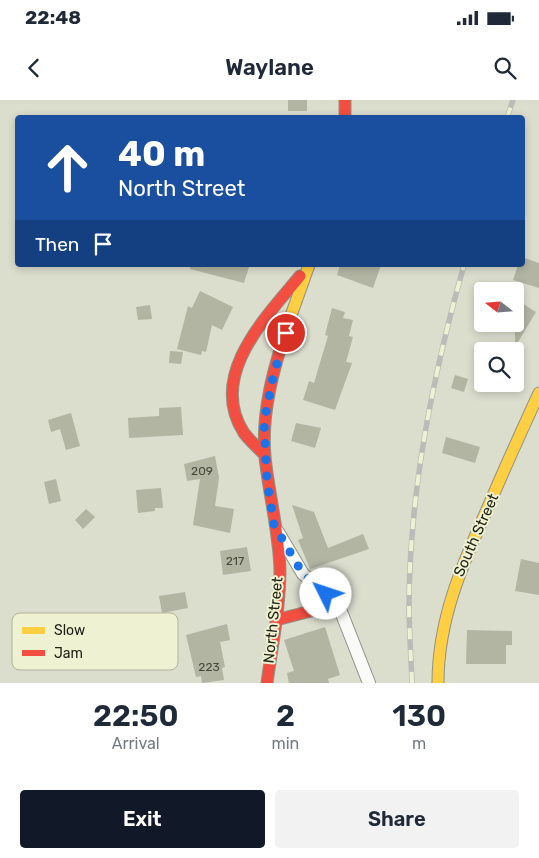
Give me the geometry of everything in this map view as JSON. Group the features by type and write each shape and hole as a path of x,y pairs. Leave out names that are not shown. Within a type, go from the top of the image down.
{"street":[{"path":"345,115 346,100"},
{"path":"265,456 242,430 233,386 238,360 252,335 307,267"},
{"name":"North Street","path":"267,683 276,620 279,554 265,456 264,422 273,377 308,267"},
{"name":"South Street","path":"438,683 438,646 442,619 453,585 539,393"},
{"path":"274,525 303,574 338,604 369,683"},
{"path":"276,620 338,604"}],"building":[{"path":"288,100 307,100 307,111 288,111"},
{"path":"525,258 539,263 539,288 513,280 517,267 525,267"},
{"path":"190,267 249,267 244,283 190,269"},
{"path":"339,267 380,267 373,288 337,275"},
{"path":"200,291 233,307 222,330 212,325 206,352 202,351 201,355 177,349 188,306 192,308"},
{"path":"524,304 536,312 524,332"},
{"path":"150,305 152,319 138,320 136,307"},
{"path":"332,308 345,312 343,318 353,320 349,336 353,337 346,362 352,363 335,410 303,400 309,381 314,383 328,336 325,335"},
{"path":"515,332 524,332 518,342 515,342"},
{"path":"170,351 183,352 181,364 169,363"},
{"path":"455,375 468,379 464,392 451,388"},
{"path":"181,407 183,435 129,438 128,418 159,416 159,408"},
{"path":"71,413 80,446 66,450 60,429 51,432 48,420"},
{"path":"296,423 321,428 315,448 291,441"},
{"path":"446,437 480,447 475,463 442,453"},
{"path":"215,456 219,478 215,506 234,509 230,533 193,525 200,479 187,481 184,464"},
{"path":"56,479 61,501 49,504 44,482"},
{"path":"161,488 163,508 155,508 155,511 138,513 136,490"},
{"path":"292,505 314,512 328,548 363,534 369,549 310,569 298,540 303,538"},
{"path":"86,509 95,517 83,529 75,520"},
{"path":"247,547 251,571 223,575 220,551"},
{"path":"521,559 539,563 539,595 515,591"},
{"path":"185,592 188,608 162,613 159,596"},
{"path":"227,624 230,640 220,642 225,667 222,668 224,680 202,683 201,676 196,677 186,635"},
{"path":"325,627 340,675 328,679 329,683 289,683 287,673 294,671 284,640"},
{"path":"467,630 512,631 512,645 506,645 506,664 466,664"}],"railway":[{"path":"508,115 513,100"},
{"path":"412,683 409,603 410,560 419,475 433,390 463,267"}],"traffic: slow":[{"path":"288,324 308,267"},
{"path":"438,683 442,636 447,613 461,570 539,393"}],"traffic: jam":[{"path":"345,100 345,115"},
{"path":"265,455 244,433 234,412 232,390 236,369 245,348 258,329 300,276"},
{"path":"267,683 277,613 280,570 264,440 270,390 288,324"},
{"path":"276,620 338,604"}],"route":[{"path":"286,333 273,377 264,422 267,481 274,525 303,574 326,594"}]}
